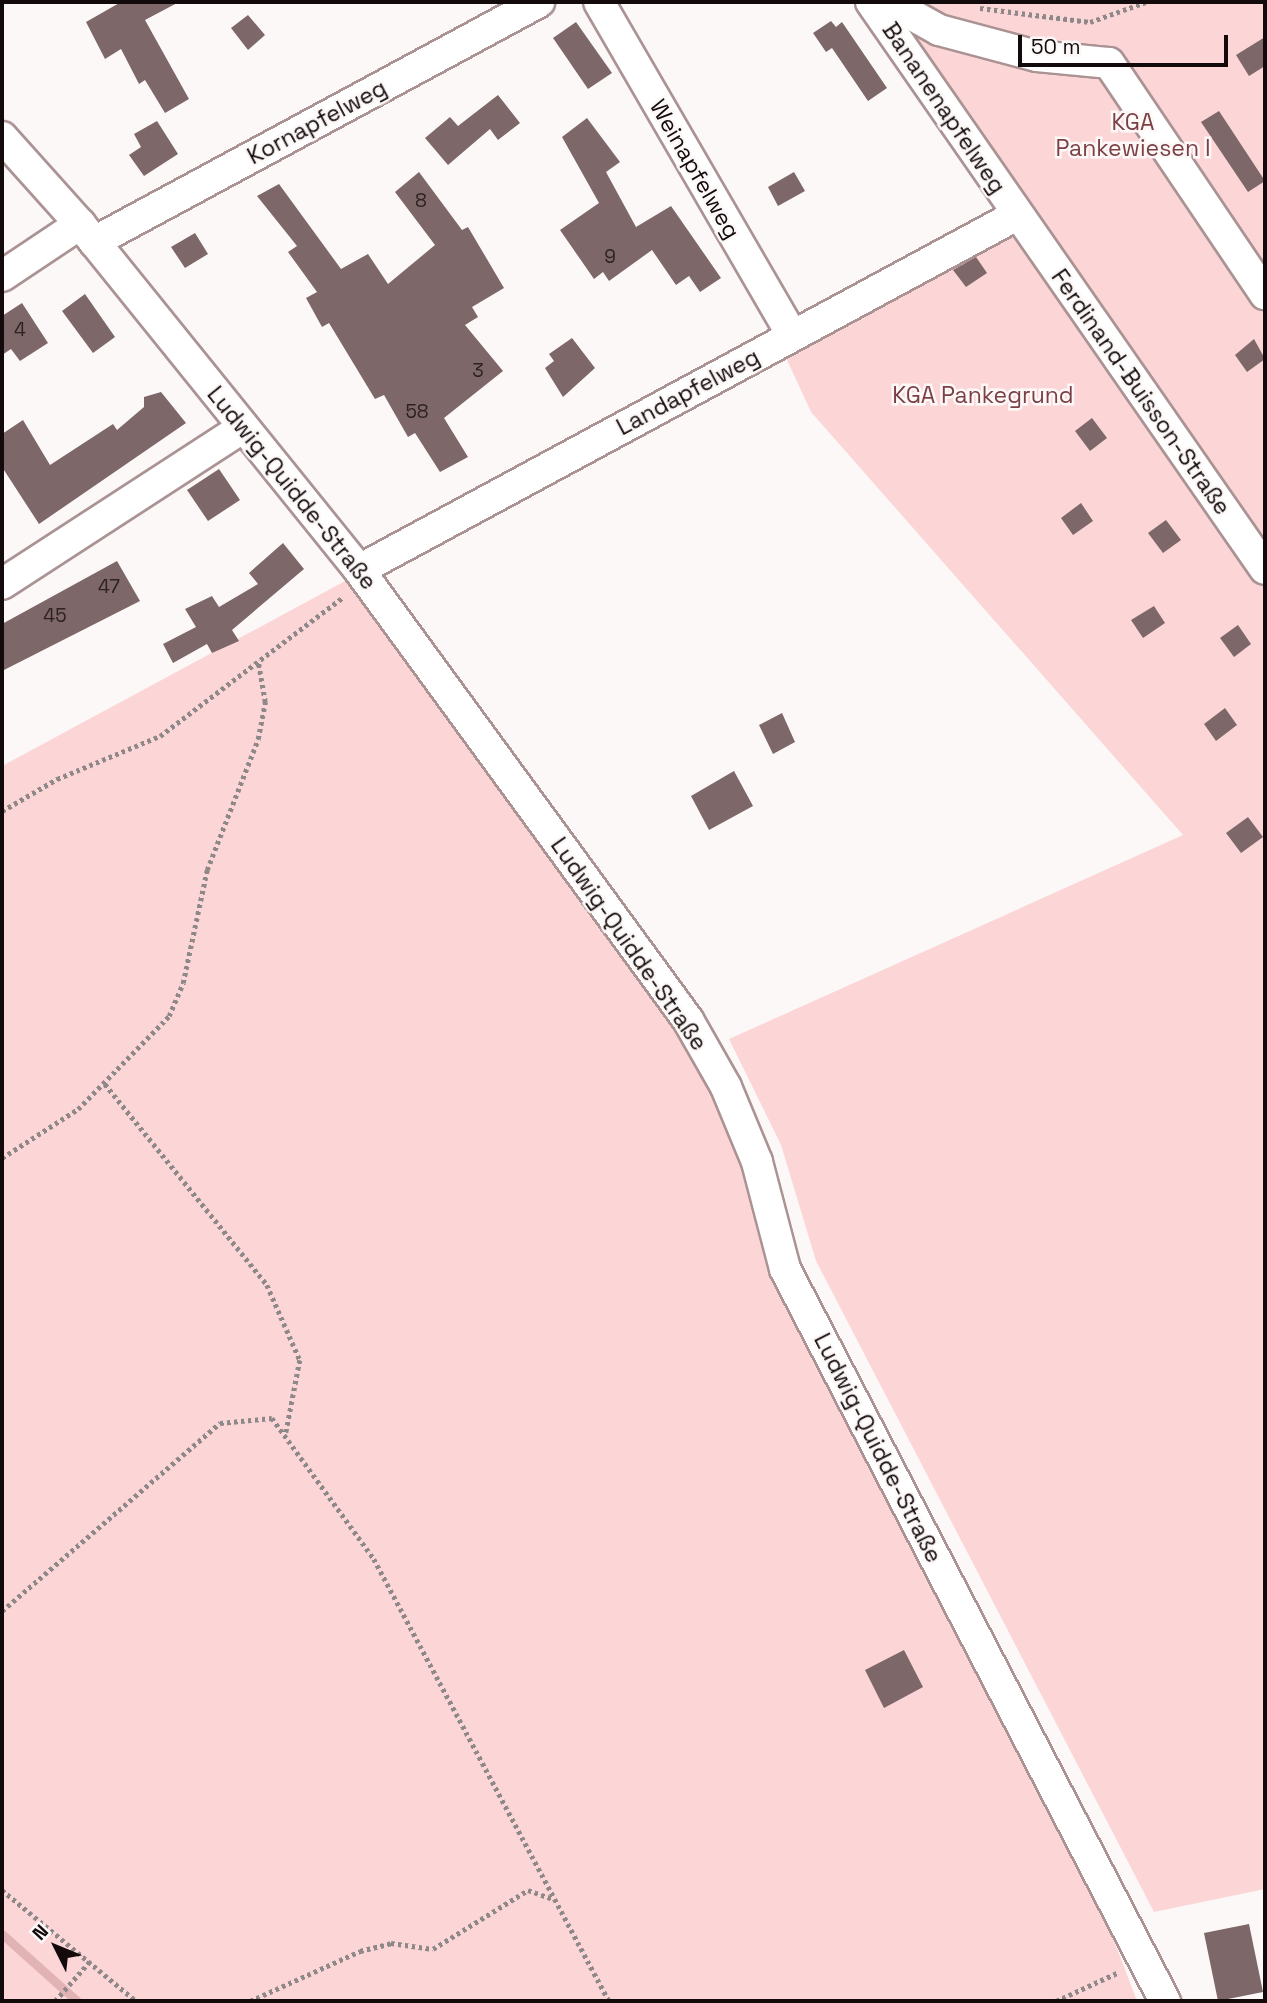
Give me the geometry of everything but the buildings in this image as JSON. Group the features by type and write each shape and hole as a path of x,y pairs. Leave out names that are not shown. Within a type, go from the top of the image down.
{"street":[{"name":"Kornapfelweg","path":"2,276 539,2"},
{"name":"Weinapfelweg","path":"599,2 792,335"},
{"name":"Bananenapfelweg","path":"872,2 1017,215"},
{"path":"889,2 939,30 1037,56 1109,63 1265,294"},
{"name":"Ludwig-Quidde-Straße","path":"2,137 87,233 363,575 688,1020 726,1087 757,1162 785,1269 1166,2001"},
{"name":"Landapfelweg","path":"363,575 792,335 1017,215"},
{"name":"Ferdinand-Buisson-Straße","path":"1017,215 1265,569"},
{"path":"2,584 243,428"}],"path":[{"path":"971,7 1090,22 1146,2"},
{"path":"2,811 57,779 160,736 363,575"},
{"path":"2,1158 61,1122 105,1084 150,1040 183,983 207,870 258,739 265,702 258,660"},
{"path":"105,1084 267,1285 300,1360 286,1434"},
{"path":"2,1611 220,1423 272,1418 374,1559 609,2001"},
{"path":"2,1890 136,2001"},
{"path":"250,2001 359,1951 391,1943 433,1949 528,1890 555,1900"},
{"path":"55,2001 90,1961"},
{"path":"1056,2001 1144,1961"}],"green space":[{"path":"891,2 1265,2 1265,1889 1154,1912 816,1261 781,1145 729,1039 1183,835 811,412 781,347 816,342 814,336 993,232 1022,238"},
{"path":"347,580 558,847 706,1074 738,1154 771,1273 1107,1922 1137,2001 2,2001 2,766"}],"waterway":[{"path":"2,1934 77,2001"}],"park label":[{"name":"KGA Pankewiesen I","path":"1133,135"},
{"name":"KGA Pankegrund","path":"983,395"}]}
